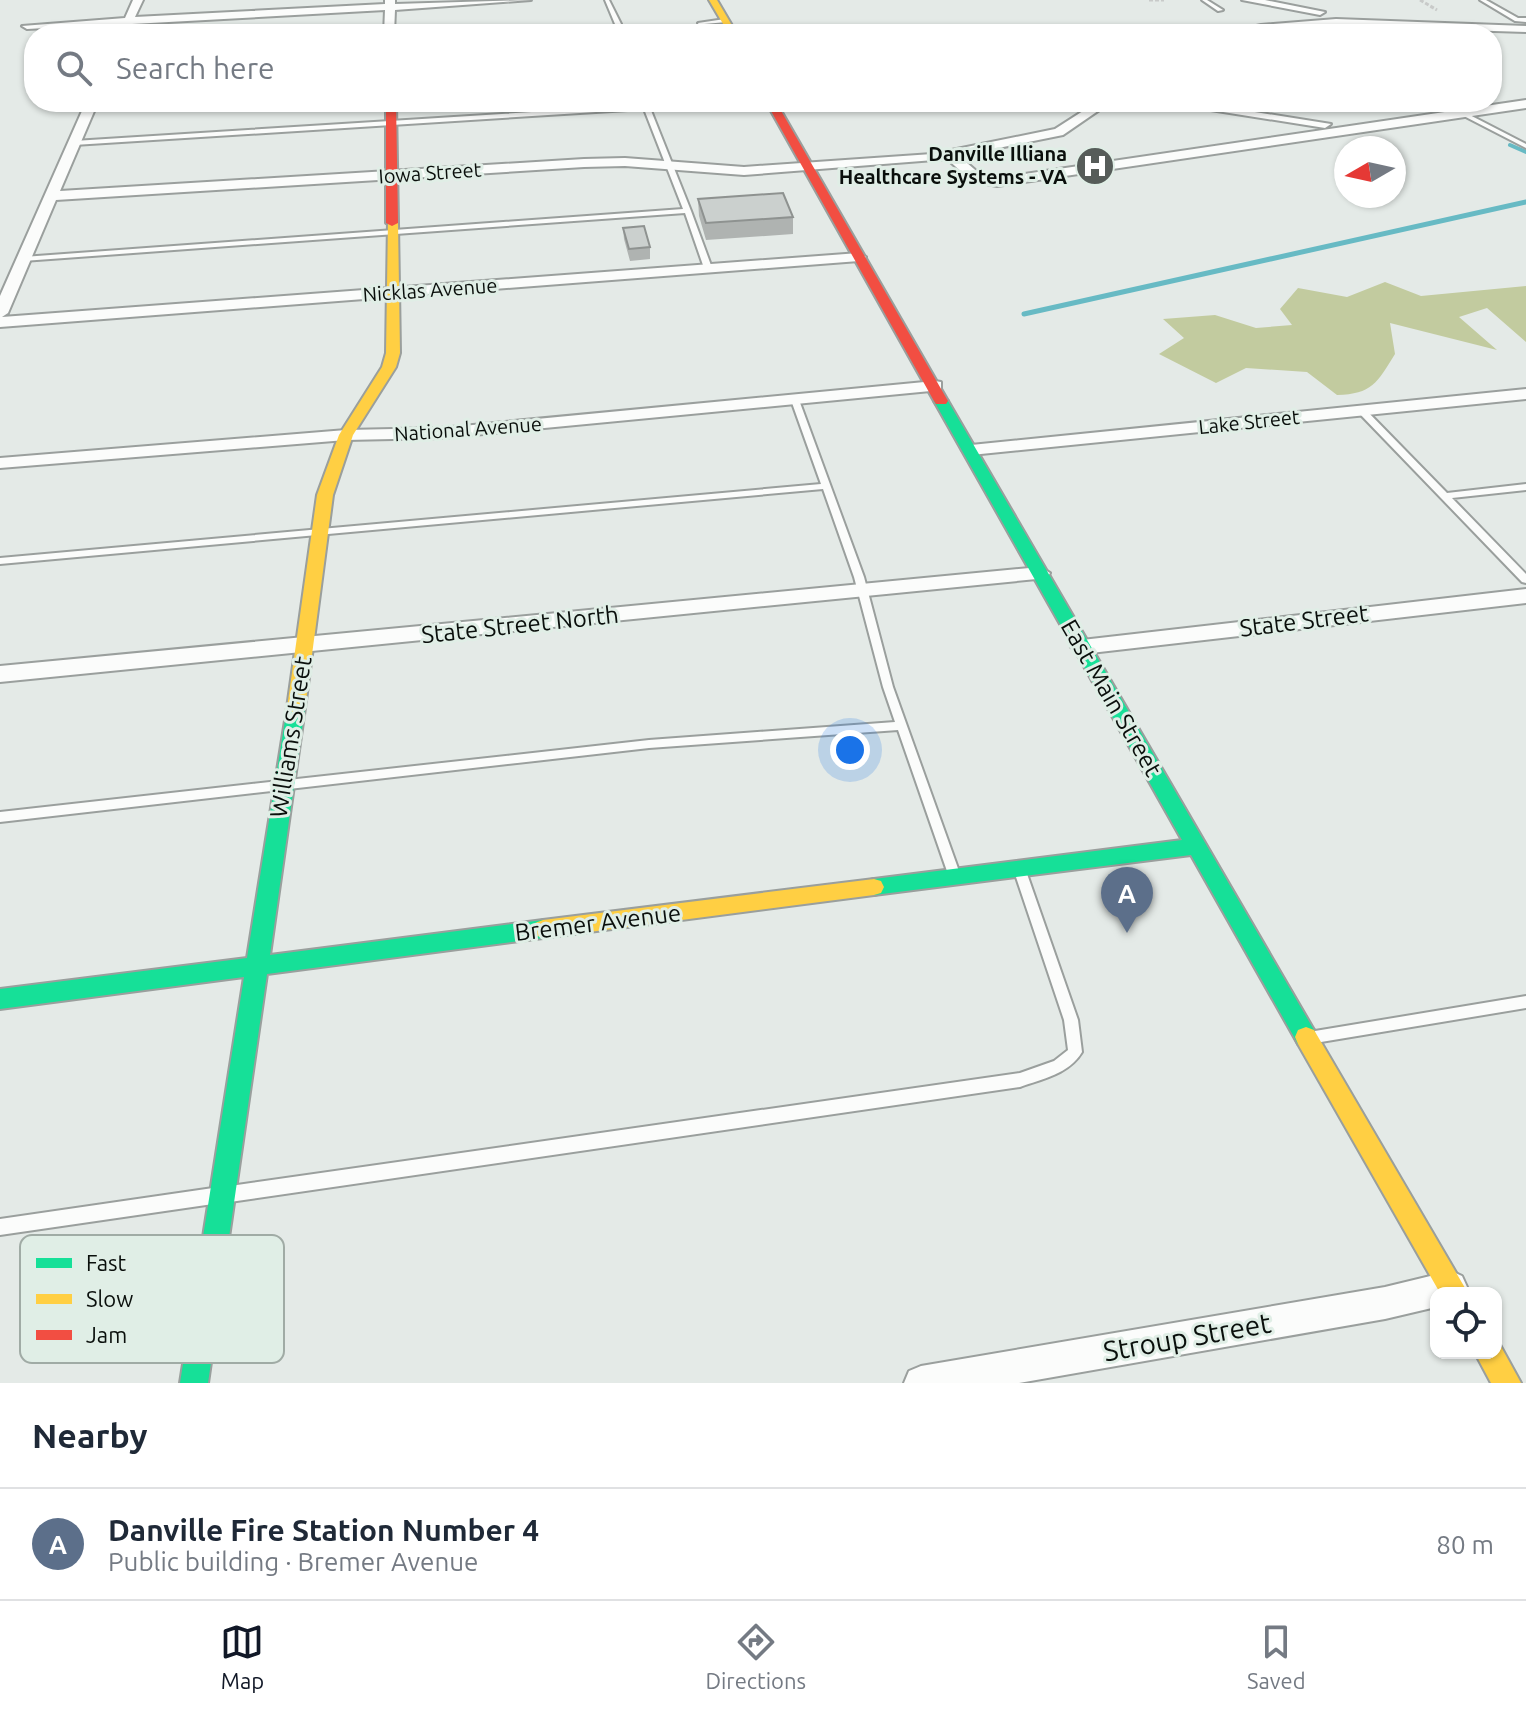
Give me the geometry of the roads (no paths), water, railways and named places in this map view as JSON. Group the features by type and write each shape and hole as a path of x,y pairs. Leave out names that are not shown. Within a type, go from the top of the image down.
{"street":[{"path":"127,24 138,0"},
{"path":"61,24 390,3 526,0"},
{"path":"713,0 727,24"},
{"path":"1247,0 1307,11 1522,20"},
{"path":"389,24 390,3"},
{"path":"1304,24 1425,24"},
{"path":"1502,28 1526,29"},
{"path":"1502,107 1526,104"},
{"path":"0,313 88,112"},
{"name":"Williams Street","path":"215,1235 254,967 307,642 325,495 346,435 389,367 393,353 391,112"},
{"name":"East Main Street","path":"777,112 1195,846 1451,1287"},
{"name":"Iowa Street","path":"51,196 584,163 744,171 808,168 950,155 1059,132 1090,112"},
{"path":"1228,112 1265,118 1374,125"},
{"path":"950,155 977,178 997,182 1469,112"},
{"name":"Nicklas Avenue","path":"0,322 859,257"},
{"name":"National Avenue","path":"0,463 346,435 441,433 935,386"},
{"name":"Lake Street","path":"971,450 1526,394"},
{"name":"State Street North","path":"0,674 1040,573"},
{"name":"State Street","path":"1082,647 1525,593"},
{"name":"Bremer Avenue","path":"0,999 1195,846"},
{"name":"Stroup Street","path":"921,1383 1430,1294"},
{"path":"1493,1359 1507,1383"},
{"name":"Williams Street","path":"194,1383 197,1363"}],"lane":[{"path":"607,0 618,24"},
{"path":"1204,0 1220,10"},
{"path":"1482,0 1522,20"},
{"path":"74,143 551,112"},
{"path":"648,112 708,268"},
{"path":"1462,113 1526,146"},
{"path":"23,259 688,211"},
{"path":"795,400 863,592 902,726 956,878"},
{"path":"1361,410 1444,496 1525,593"},
{"path":"0,561 827,486"},
{"path":"1444,496 1526,487"},
{"path":"0,817 649,744 902,726"},
{"path":"0,1227 1005,1082 1059,1066 1075,1052 1071,1020 1020,870"},
{"path":"1307,1039 1383,1023 1526,1002"}],"waterway":[{"path":"1510,145 1526,152"},
{"path":"1024,314 1526,202"}],"place":[{"name":"Danville Illiana Healthcare Systems - VA","path":"1095,166"},
{"name":"Danville Fire Station Number 4","path":"1127,933"}]}
